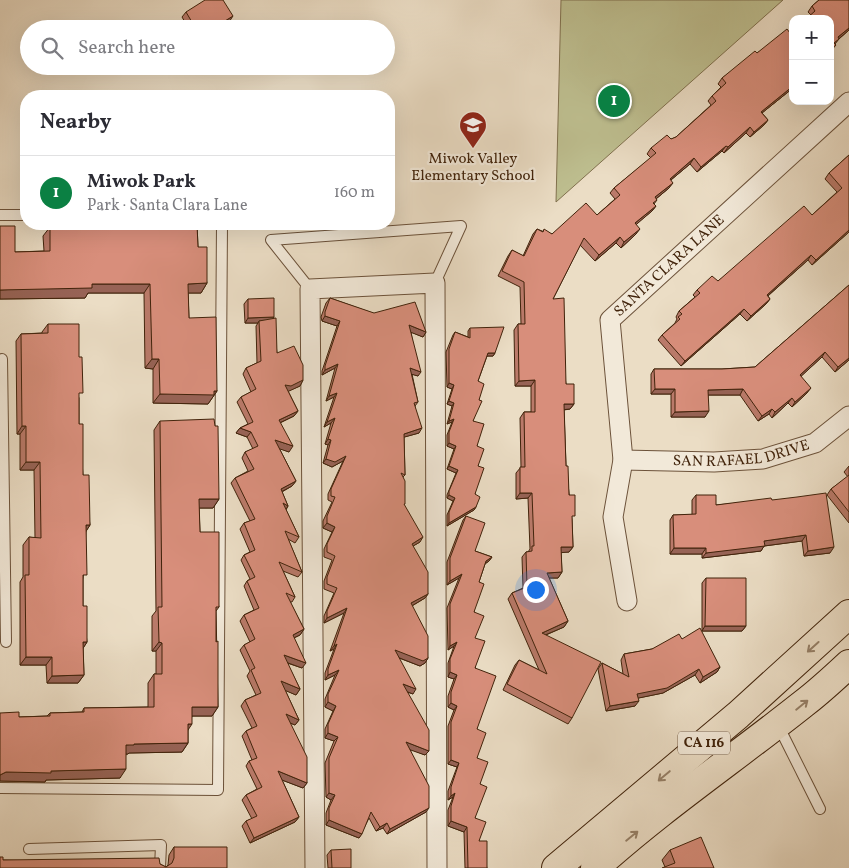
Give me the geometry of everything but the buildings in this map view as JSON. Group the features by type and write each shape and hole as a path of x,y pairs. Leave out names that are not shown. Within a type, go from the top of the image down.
{"main road":[{"name":"CA 116","path":"556,868 738,715 849,614"},
{"name":"CA 116","path":"595,868 696,785 804,704 849,664"}],"street":[{"name":"SANTA CLARA LANE","path":"627,600 613,517 622,460 610,320 849,102"},
{"path":"315,868 310,289 435,283 437,868"},
{"name":"SAN RAFAEL DRIVE","path":"622,460 714,462 762,459 814,443 849,416"}],"lane":[{"path":"0,215 20,215"},
{"path":"310,289 271,240 460,226 435,283"},
{"path":"0,788 218,790 222,230"},
{"path":"2,359 2,504 6,642"},
{"path":"777,724 820,810"},
{"path":"29,849 161,845 160,868"}],"green space":[{"path":"561,0 783,0 556,202"}],"place":[{"name":"Miwok Park","path":"614,101"},
{"name":"Miwok Valley Elementary School","path":"473,149"}]}
